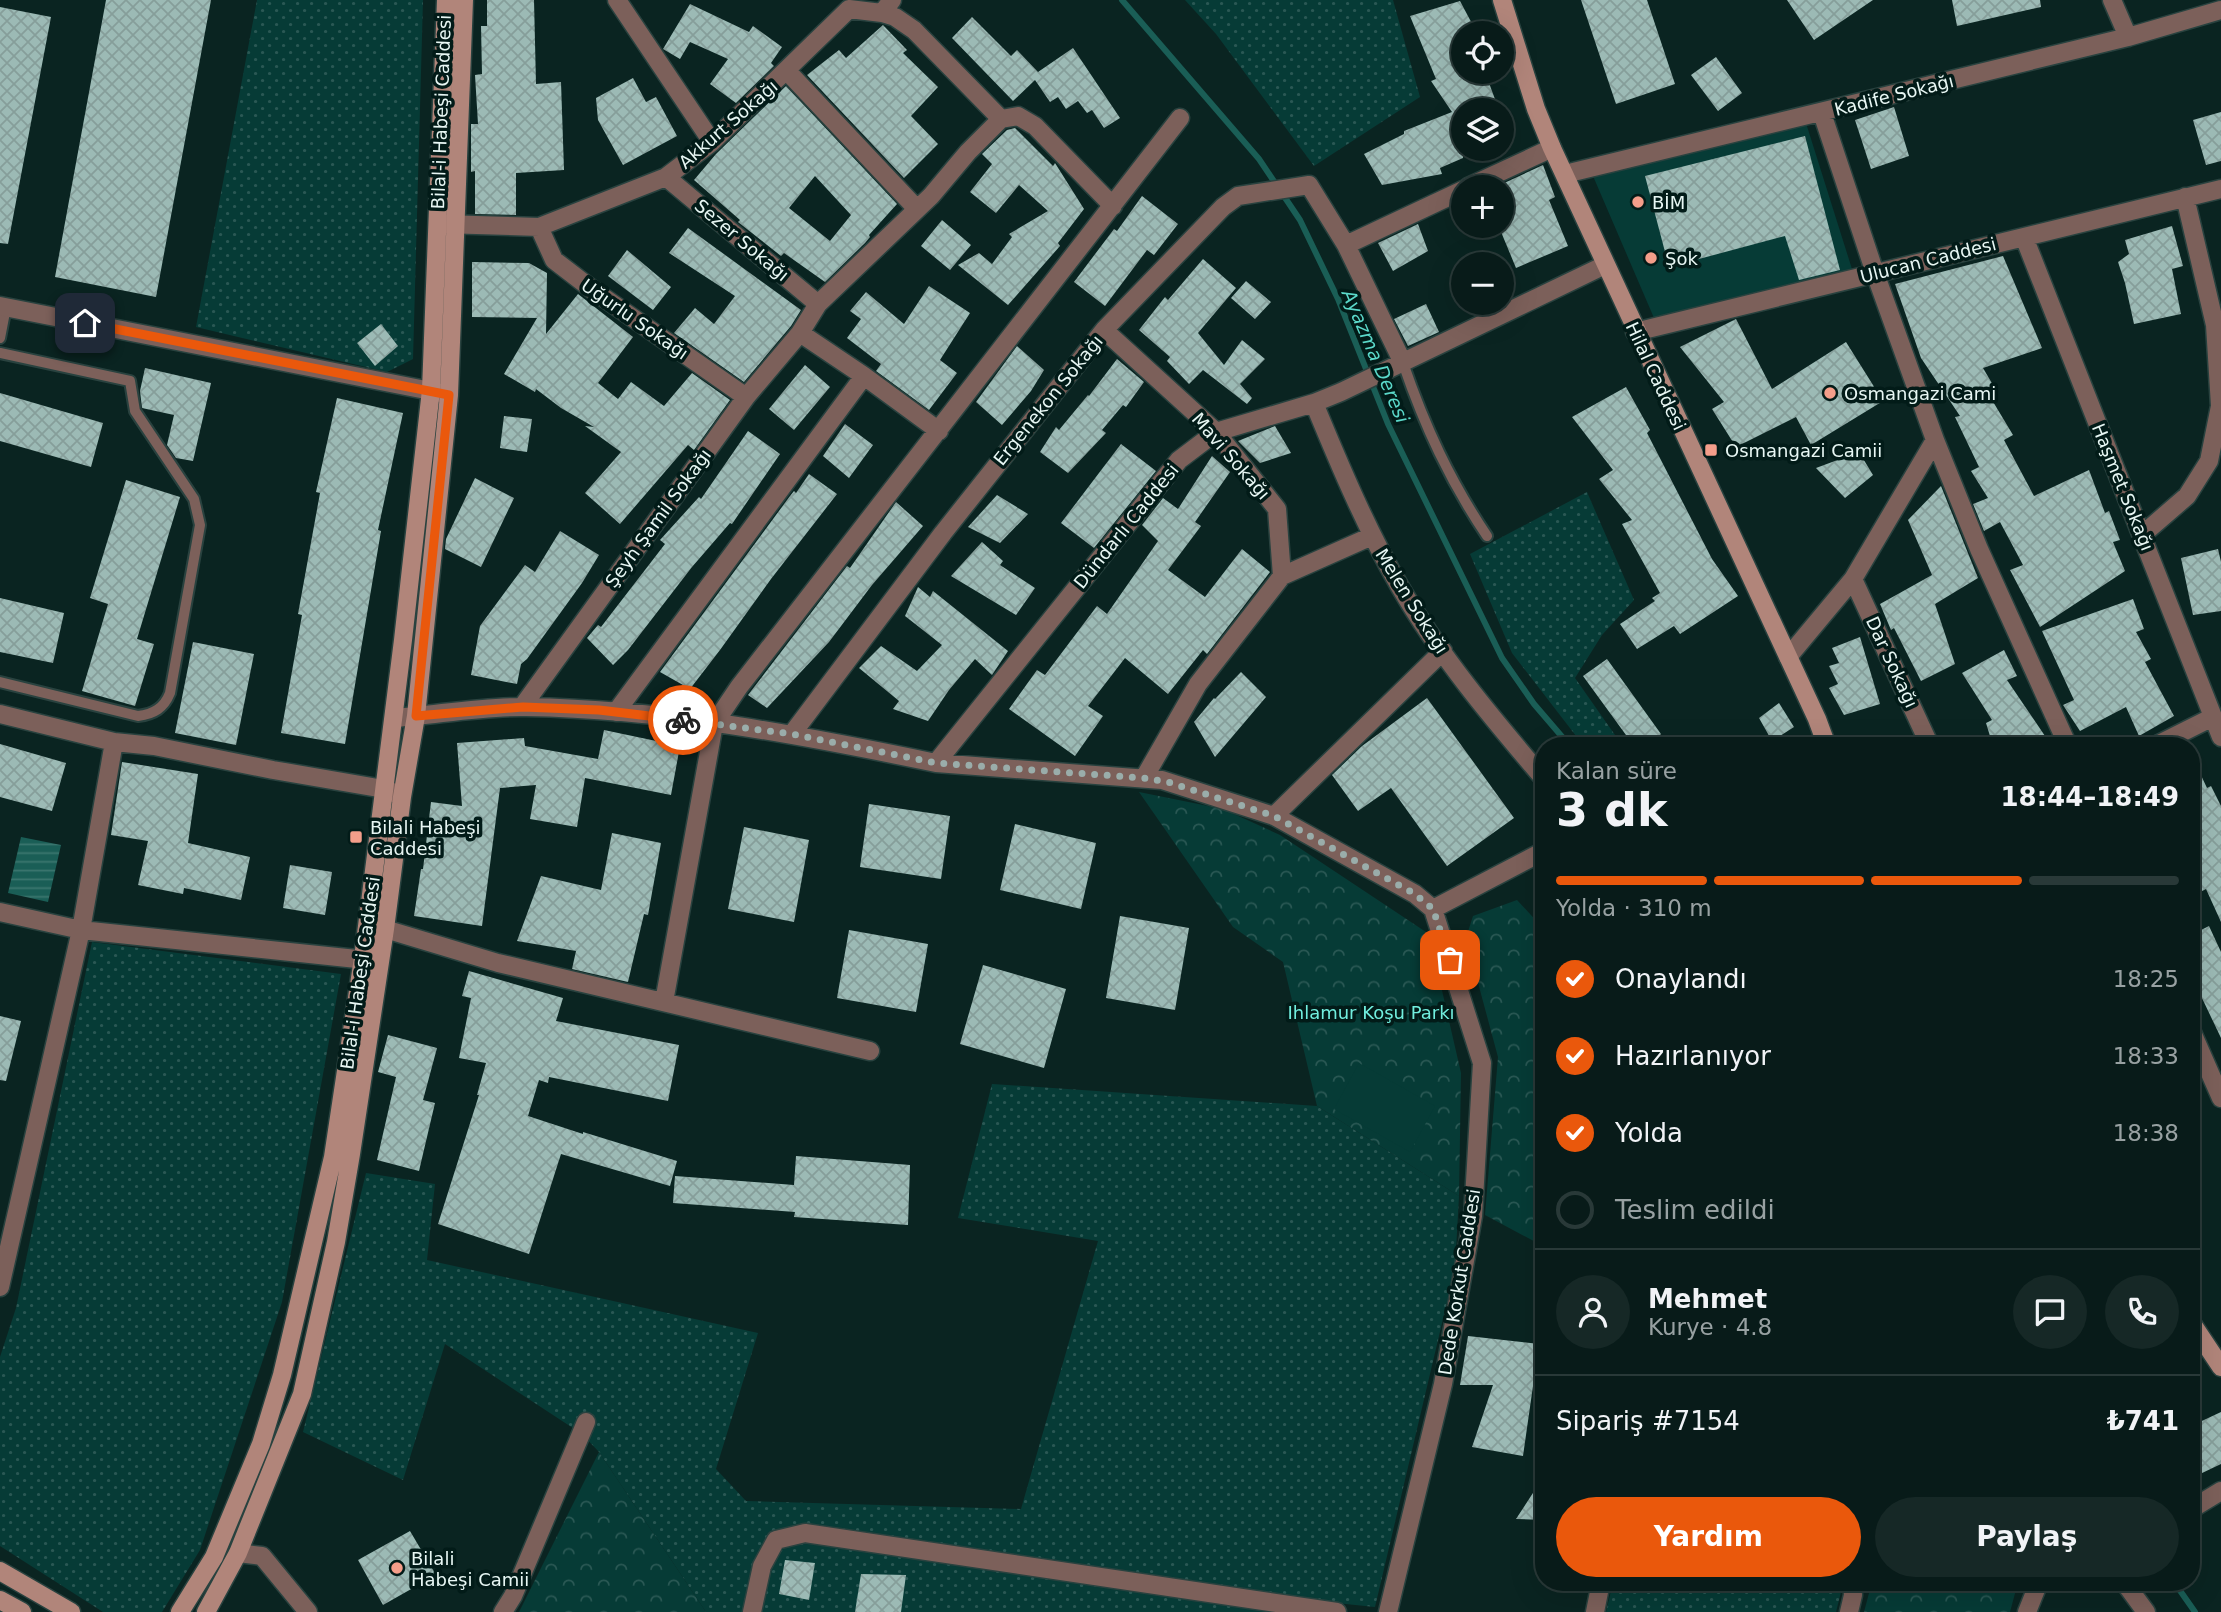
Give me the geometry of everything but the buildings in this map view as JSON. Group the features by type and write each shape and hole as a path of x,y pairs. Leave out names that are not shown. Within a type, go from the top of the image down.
{"street":[{"name":"Bilal-i Habeşi Caddesi","path":"206,1612 238,1553 302,1394 336,1242 372,960 383,789 394,718 431,390 446,0"},
{"name":"Bilal-i Habeşi Caddesi","path":"180,1612 214,1557 261,1444 282,1375 333,1157 372,960 385,929 402,797 416,716 449,395 464,0"},
{"path":"617,0 712,142"},
{"path":"832,0 849,9 887,6 895,17 914,30 1001,119 1018,116 1035,126 1113,206"},
{"name":"Hilal Caddesi","path":"1502,0 1536,109 1552,148 1824,737"},
{"path":"2112,0 2128,37"},
{"name":"Akkurt Sokağı","path":"457,223 507,228 539,227 666,177 712,142 849,9"},
{"name":"Kadife Sokağı","path":"1565,174 2128,37 2221,10"},
{"path":"787,71 917,209"},
{"path":"1822,113 1875,273 1935,440 1979,549 2064,737"},
{"path":"664,1002 714,724 747,676 1180,118"},
{"name":"Şeyh Şamil Sokağı","path":"523,707 746,397 800,333 818,304 931,196 968,152 1001,119"},
{"path":"1494,175 1552,148"},
{"name":"Sezer Sokağı","path":"666,177 818,304"},
{"name":"Ergenekon Sokağı","path":"792,734 943,533 1104,330 1223,207 1238,196 1309,186 1346,245 1403,363"},
{"name":"Ulucan Caddesi","path":"1635,332 2221,188"},
{"path":"1346,245 1451,196"},
{"path":"2142,535 2187,496 2209,461 2220,405 2214,325 2185,197"},
{"name":"Bilal-i Habeşi Caddesi","path":"437,224 457,223"},
{"name":"Uğurlu Sokağı","path":"539,227 554,260 746,397"},
{"name":"Haşmet Sokağı","path":"2024,237 2221,737"},
{"name":"Dündarlı Caddesi","path":"936,763 1179,460 1216,432 1314,403 1605,265"},
{"path":"3,307 449,395"},
{"name":"Mavi Sokağı","path":"1104,330 1216,432 1277,509 1282,576"},
{"path":"800,333 939,431"},
{"path":"616,712 864,376"},
{"name":"Melen Sokağı","path":"1314,403 1356,503 1401,588 1475,697 1535,768"},
{"path":"1788,657 1853,579 1935,440"},
{"path":"1144,778 1198,684 1282,576 1373,536"},
{"name":"Dar Sokağı","path":"1853,579 1926,737"},
{"path":"1274,816 1443,651"},
{"path":"394,718 523,707 616,712 792,734 936,763 1168,782 1274,816 1415,894 1433,909 1535,857"},
{"path":"0,714 114,742 154,746 383,789 402,797"},
{"path":"2174,737 2213,718"},
{"path":"0,1287 81,930 114,742"},
{"name":"Dede Korkut Caddesi","path":"1388,1612 1443,1384 1473,1216 1482,1063 1433,909"},
{"path":"0,912 81,930 372,960"},
{"path":"385,929 498,963 870,1051"},
{"path":"2200,1050 2221,1098"},
{"path":"2200,1336 2221,1367"},
{"path":"503,1612 513,1596 586,1422"},
{"path":"2200,1504 2221,1491"},
{"path":"752,1612 762,1566 776,1540 805,1533 1337,1612"},
{"path":"238,1553 262,1556 308,1612"},
{"path":"0,1571 51,1607 71,1612"},
{"path":"1595,1612 1599,1591"},
{"path":"1849,1612 1853,1591"},
{"path":"2027,1612 2035,1591"},
{"path":"2130,1591 2146,1612"},
{"path":"0,1600 22,1612"}],"lane":[{"path":"0,338 3,307"},
{"path":"0,353 130,381 135,411 194,499 200,525 170,693 162,706 147,715 138,716 0,682"},
{"path":"1403,363 1417,404 1446,471 1487,537"}],"green space":[{"path":"257,0 423,0 413,359 387,372 196,327"},
{"path":"1185,0 1393,0 1420,97 1314,166 1216,34"},
{"path":"1806,123 1852,269 1657,325 1593,176"},
{"path":"1587,492 1634,600 1602,635 1575,678 1616,737 1577,737 1512,653 1470,554"},
{"name":"Ihlamur Koşu Parkı","path":"1139,792 1223,809 1280,835 1429,934 1461,1073 1459,1196 1317,1106 1283,962 1233,927"},
{"name":"Ihlamur Koşu Parkı","path":"1517,900 1535,919 1535,1242 1485,1215 1498,1057 1466,938 1473,916"},
{"path":"92,942 341,974 282,1302 200,1550 162,1612 103,1612 0,1546 0,1357 16,1308"},
{"path":"1359,1063 1435,1106 1410,1152 1334,1109"},
{"path":"992,1084 1317,1106 1459,1196 1455,1268 1375,1607 1287,1598 1284,1612 706,1612 599,1452 582,1434 445,1344 403,1480 303,1432 366,1173 435,1184 427,1260 758,1333 716,1469 746,1501 1021,1509 1098,1241 958,1218"},
{"path":"599,1452 706,1612 519,1612"},
{"path":"1611,1591 1841,1591 1836,1612 1606,1612"},
{"path":"1870,1591 2016,1591 2010,1612 1864,1612"}],"shaded area":[{"path":"21,837 61,845 48,902 8,893"}],"waterway":[{"name":"Ayazma Deresi","path":"1122,0 1259,159 1300,220 1338,299 1388,424 1502,658 1534,704 1562,737"},
{"name":"Ayazma Deresi","path":"2180,1591 2195,1612"}],"way so far":[{"path":"683,720 792,734 936,763 1168,782 1274,816 1415,894 1433,909 1450,960"}],"place":[{"name":"BİM","path":"1638,202"},
{"name":"Şok","path":"1651,258"},
{"name":"Osmangazi Cami","path":"1830,393"},
{"name":"Osmangazi Camii","path":"1711,450"},
{"name":"Bilali Habeşi Caddesi","path":"356,837"},
{"name":"Bilali Habeşi Camii","path":"397,1568"}],"route":[{"path":"85,323 449,395 416,716 523,707 599,710 683,720"}]}
